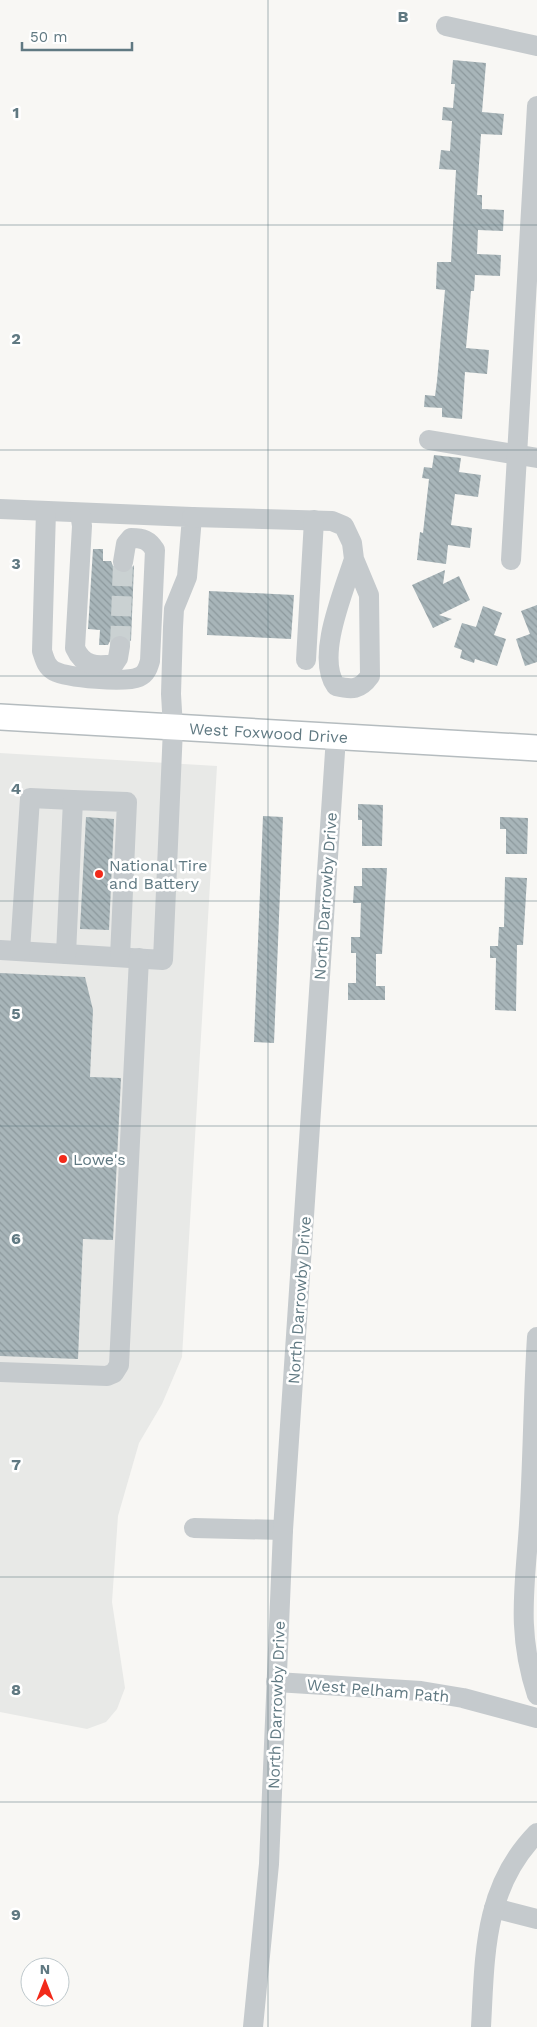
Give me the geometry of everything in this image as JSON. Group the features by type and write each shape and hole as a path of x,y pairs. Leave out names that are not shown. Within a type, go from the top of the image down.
{"main road":[{"name":"West Foxwood Drive","path":"0,718 537,748"}],"street":[{"path":"446,26 537,46"},
{"path":"511,560 537,106"},
{"path":"429,440 537,458"},
{"path":"0,509 314,520 332,521 344,526 352,543 354,559 369,595 370,676 364,684 354,689 336,686 330,678 328,668 330,642 354,559"},
{"path":"46,511 42,652 46,664 54,671 82,677 130,679 141,676 147,671 150,662 155,550 150,542 140,538 131,538 126,544 123,562"},
{"path":"80,512 82,526 75,648 79,658 88,665 103,666 114,664 118,658 120,646"},
{"path":"0,1372 107,1376 114,1373 119,1365 130,958 128,802 30,798 10,950 66,954 130,958 163,960 173,728 171,694 174,609 187,577 192,517"},
{"path":"306,660 314,520"},
{"name":"North Darrowby Drive","path":"254,2027 269,1864 283,1530 336,737"},
{"path":"66,954 73,800"},
{"path":"537,1337 533,1526 522,1597 527,1659 537,1694"},
{"path":"194,1528 283,1530"},
{"name":"West Pelham Path","path":"276,1682 421,1691 463,1698 537,1718"},
{"path":"481,2027 486,1941 494,1908 501,1885 526,1844 537,1833"},
{"path":"494,1908 537,1919"}],"shaded area":[{"path":"0,753 217,766 182,1357 162,1404 139,1443 118,1516 112,1602 125,1688 117,1709 106,1722 87,1729 0,1712"}],"building":[{"path":"453,60 486,63 482,112 504,114 502,135 481,134 477,195 482,195 482,209 504,210 503,231 478,230 477,254 501,255 500,276 475,275 474,291 471,291 466,348 489,350 487,374 465,372 462,419 442,417 442,408 424,407 425,395 435,396 437,381 445,290 436,289 437,262 451,262 456,170 439,169 441,150 450,151 452,121 442,120 443,107 453,108 455,84 451,84"},
{"path":"434,455 461,458 459,472 481,475 478,497 455,494 451,525 472,528 470,548 448,545 446,564 417,560 420,532 423,533 429,479 422,478 424,467 432,468"},
{"path":"93,549 103,549 103,561 111,561 115,571 121,574 128,573 134,565 131,641 122,634 116,635 108,645 99,645 100,630 88,629"},
{"path":"445,570 443,584 459,576 470,600 439,615 452,619 433,628 412,585"},
{"path":"209,591 294,595 291,639 207,635"},
{"path":"537,605 537,662 525,666 516,639 530,634 521,611"},
{"path":"483,606 502,613 494,635 506,639 497,666 475,659 474,663 460,658 462,650 454,647 462,623 476,627"},
{"path":"358,804 383,805 382,846 362,846 362,820 358,820"},
{"path":"263,816 283,817 274,1043 254,1042"},
{"name":"National Tire and Battery","path":"86,817 114,819 109,930 80,929"},
{"path":"500,817 528,818 527,854 506,854 506,829 500,829"},
{"path":"362,868 387,868 382,954 376,954 376,986 385,986 385,1000 348,1000 348,983 356,983 356,953 351,953 351,937 360,937 361,903 353,903 354,886 362,886"},
{"path":"505,877 527,878 523,945 517,945 516,1011 495,1010 496,958 490,958 490,946 498,946 499,927 504,927"},
{"name":"Lowe's","path":"0,973 85,977 93,1010 90,1077 121,1078 113,1240 83,1239 78,1359 0,1356"}],"tunnel":[{"path":"120,646 123,562"}],"place":[{"name":"National Tire and Battery","path":"99,874"},
{"name":"Lowe's","path":"63,1159"}]}
